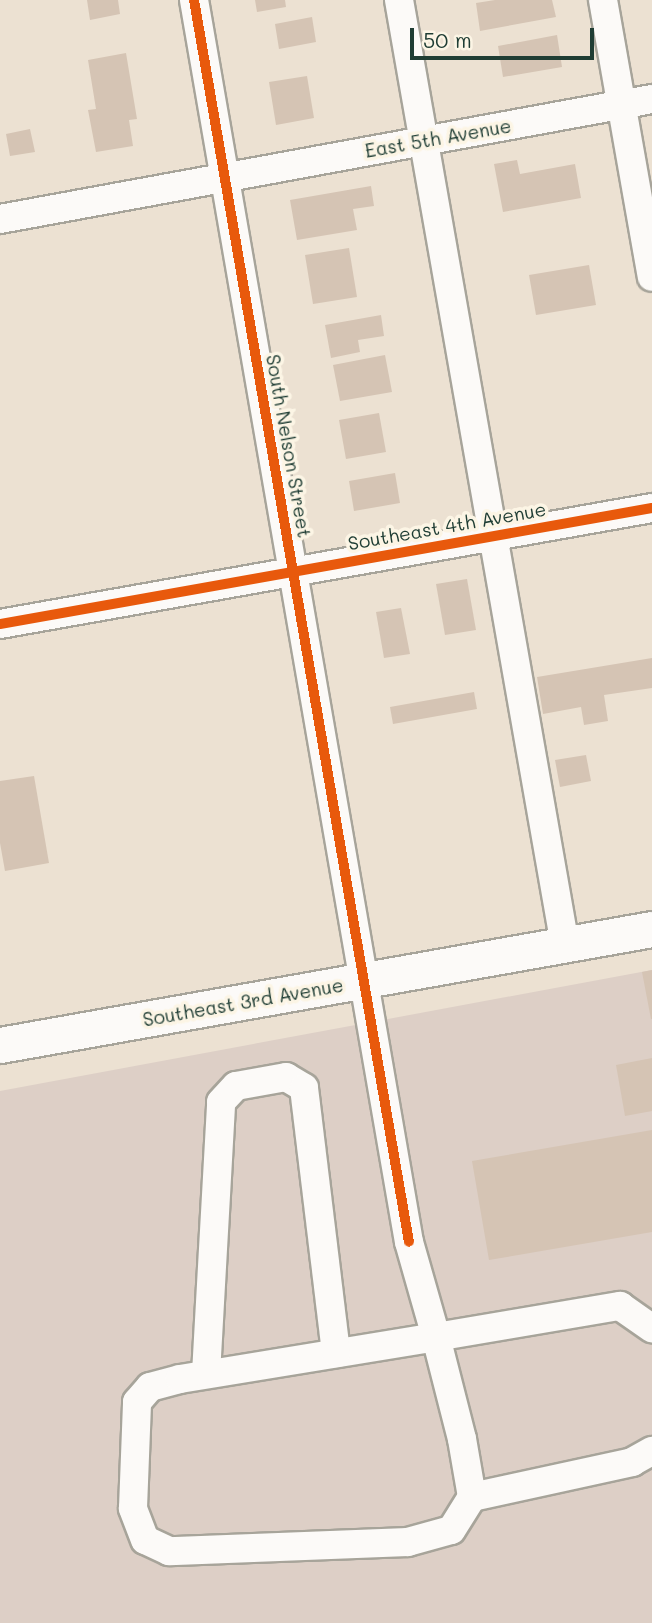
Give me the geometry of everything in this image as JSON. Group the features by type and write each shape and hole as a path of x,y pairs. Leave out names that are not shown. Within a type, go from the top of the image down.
{"main road":[{"name":"Southeast 3rd Avenue","path":"0,1045 652,929"}],"street":[{"name":"South Nelson Street","path":"194,0 409,1242 462,1439 472,1497"},
{"path":"399,0 565,945"},
{"path":"603,0 652,277"},
{"name":"East 5th Avenue","path":"0,219 652,99"},
{"name":"Southeast 4th Avenue","path":"0,624 652,508"},
{"path":"206,1374 221,1102 236,1086 286,1077 304,1088 336,1353"},
{"path":"652,1328 620,1306 206,1374 150,1387 137,1402 134,1508 145,1540 169,1550 408,1542 451,1530 472,1497 632,1462 652,1451"}],"shaded area":[{"path":"652,970 652,1623 0,1623 0,1091"}],"building":[{"path":"87,0 118,0 120,14 90,20"},
{"path":"255,0 285,0 286,7 257,12"},
{"path":"495,0 552,0 556,17 480,31 476,3"},
{"path":"312,17 316,42 279,49 275,24"},
{"path":"557,35 562,67 503,77 498,46"},
{"path":"126,53 137,119 129,120 133,146 96,152 88,110 96,109 88,60"},
{"path":"307,76 314,118 276,125 269,82"},
{"path":"30,129 35,152 10,156 6,134"},
{"path":"517,160 520,174 575,164 581,198 503,212 494,164"},
{"path":"371,186 374,206 353,209 357,230 297,240 290,200"},
{"path":"349,248 357,297 313,304 305,255"},
{"path":"589,265 596,305 536,315 529,275"},
{"path":"381,315 384,336 358,340 360,352 331,358 325,325"},
{"path":"385,355 392,392 340,401 333,365"},
{"path":"379,413 386,452 346,459 339,420"},
{"path":"395,473 400,503 354,511 349,481"},
{"path":"467,579 476,630 445,635 436,584"},
{"path":"401,608 410,654 384,658 376,612"},
{"path":"652,658 652,688 604,695 608,721 584,725 581,707 543,714 537,677"},
{"path":"474,692 477,709 393,724 390,707"},
{"path":"586,755 591,781 560,787 555,760"},
{"path":"34,776 49,863 5,871 0,843 0,781"},
{"path":"652,970 652,1019 651,1019 642,972"},
{"path":"652,1058 652,1111 625,1116 616,1065"},
{"path":"652,1130 652,1232 489,1260 472,1161"}],"cycle path":[{"path":"194,0 409,1242"},
{"path":"0,624 652,508"}]}
